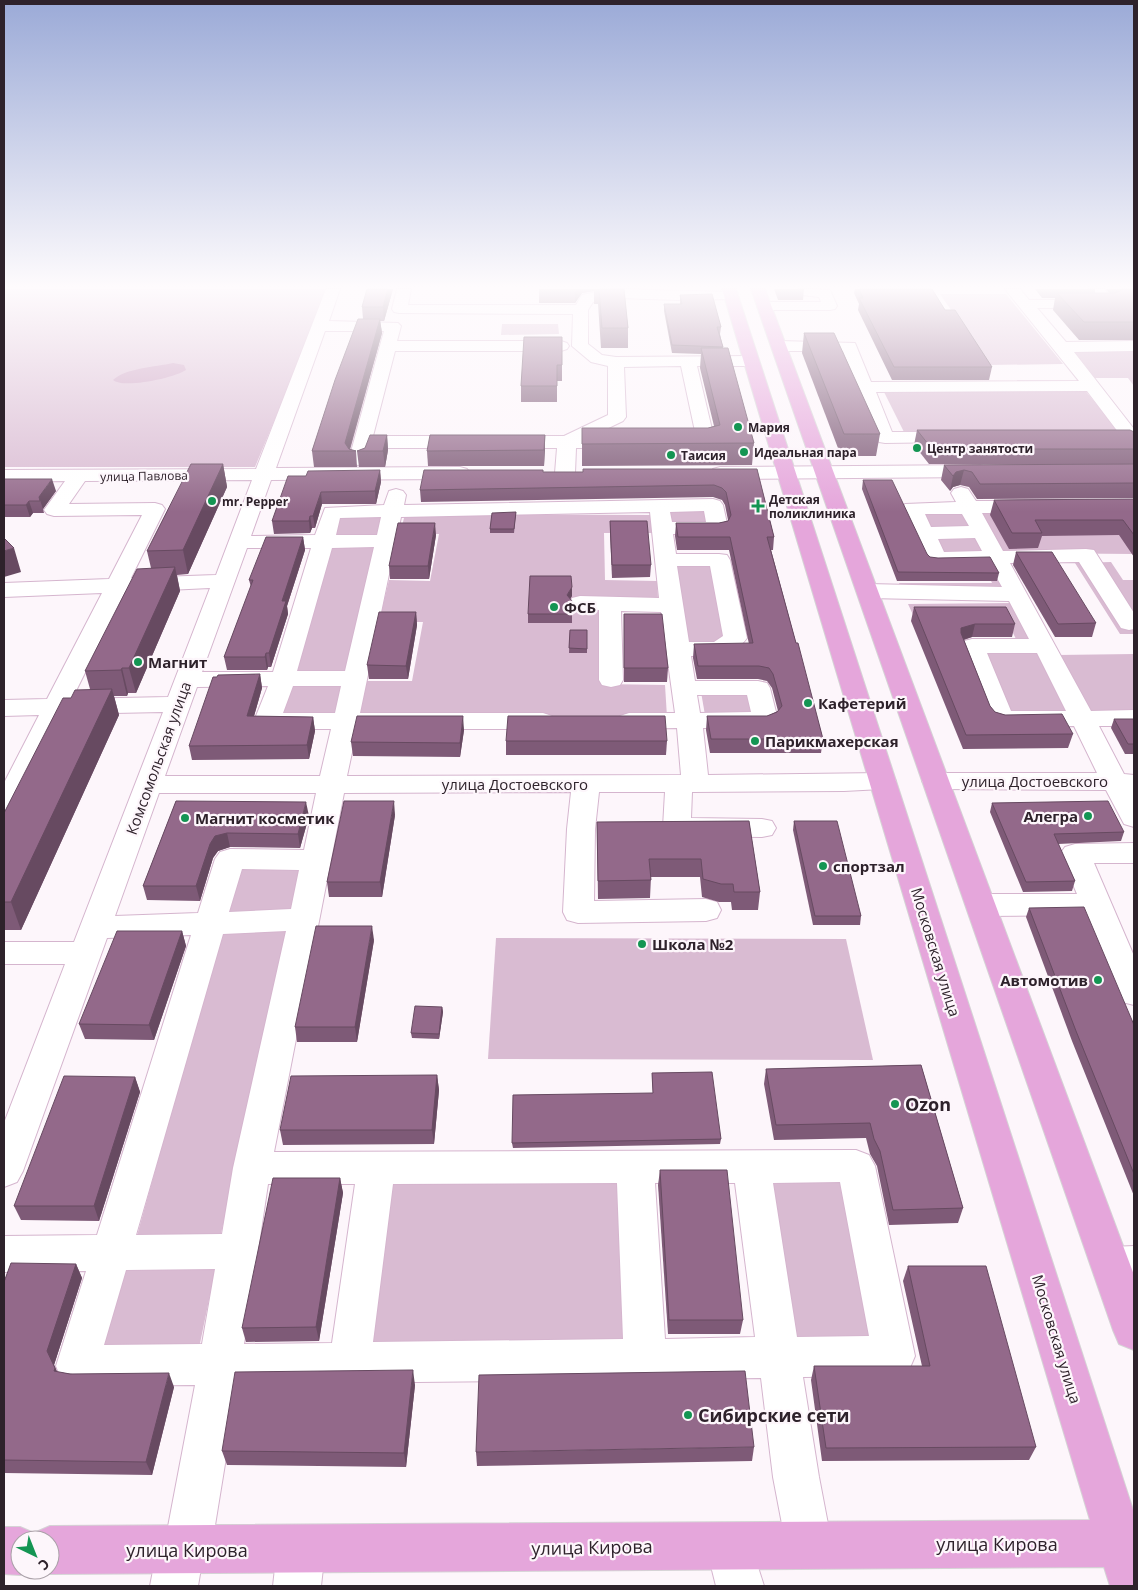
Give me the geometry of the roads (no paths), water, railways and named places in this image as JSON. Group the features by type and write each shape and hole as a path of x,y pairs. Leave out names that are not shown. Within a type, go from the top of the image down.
{"main road":[{"name":"Московская улица","path":"752,363 882,781 1127,1543 1134,1586"},
{"path":"786,363 981,905 1123,1265 1134,1330"},
{"name":"улица Кирова","path":"60,1551 180,1562 299,1568 735,1566 809,1545 1127,1543"}],"street":[{"name":"Комсомольская улица","path":"4,1171 305,363"},
{"path":"353,474 364,442 383,363"},
{"path":"616,363 617,442"},
{"path":"668,442 706,442 688,363"},
{"path":"856,363 885,438 967,437"},
{"path":"1075,363 1133,438"},
{"path":"865,387 1092,386"},
{"path":"566,442 617,417"},
{"path":"1112,437 1133,438"},
{"path":"898,438 914,471"},
{"path":"364,442 637,442"},
{"path":"546,473 574,473 566,442"},
{"path":"703,473 999,471"},
{"path":"951,472 1014,594 1045,646 1081,718 1124,782 1134,818"},
{"name":"улица Павлова","path":"4,476 477,473"},
{"path":"180,1562 199,1490 218,1363 252,1168 332,784 393,511 399,474"},
{"path":"4,810 155,509 54,510 78,477"},
{"path":"658,483 666,560 689,721 687,783 677,827"},
{"path":"1046,507 912,508 937,559 1086,555 1129,623"},
{"path":"564,721 267,721 282,679 332,512 393,511 661,517"},
{"path":"924,533 982,532"},
{"path":"239,542 385,541"},
{"path":"666,560 720,560 735,638 719,649 678,649"},
{"path":"4,590 224,581"},
{"path":"868,591 1014,594"},
{"path":"580,603 672,605"},
{"path":"610,604 612,680"},
{"path":"1045,646 972,646 1001,719 1134,718"},
{"path":"187,680 355,678"},
{"path":"612,721 765,720 758,688 684,688"},
{"path":"4,708 178,704"},
{"name":"улица Достоевского","path":"148,785 882,781"},
{"name":"улица Достоевского","path":"936,781 1124,782"},
{"path":"586,783 581,829 578,912 706,910"},
{"path":"581,829 610,828"},
{"path":"648,828 762,828"},
{"path":"1134,854 1075,854 1134,993"},
{"path":"252,1168 856,1166 894,1356 77,1366 230,859 316,860"},
{"path":"981,905 1096,904"},
{"path":"4,953 211,924 304,919"},
{"path":"350,1362 376,1167"},
{"path":"635,1167 645,1359"},
{"path":"752,1167 796,1477 809,1545"},
{"path":"4,1254 238,1251"}],"place":[{"name":"Мария","path":"738,427"},
{"name":"Центр занятости","path":"917,448"},
{"name":"Идеальная пара","path":"744,452"},
{"name":"Таисия","path":"671,455"},
{"name":"mr. Pepper","path":"212,501"},
{"name":"Детская поликлиника","path":"758,506"},
{"name":"ФСБ","path":"554,607"},
{"name":"Магнит","path":"138,662"},
{"name":"Кафетерий","path":"808,703"},
{"name":"Парикмахерская","path":"755,741"},
{"name":"Алегра","path":"1088,816"},
{"name":"Магнит косметик","path":"185,818"},
{"name":"спортзал","path":"823,866"},
{"name":"Школа №2","path":"642,944"},
{"name":"Автомотив","path":"1098,980"},
{"name":"Ozon","path":"895,1104"},
{"name":"Сибирские сети","path":"688,1415"}]}
